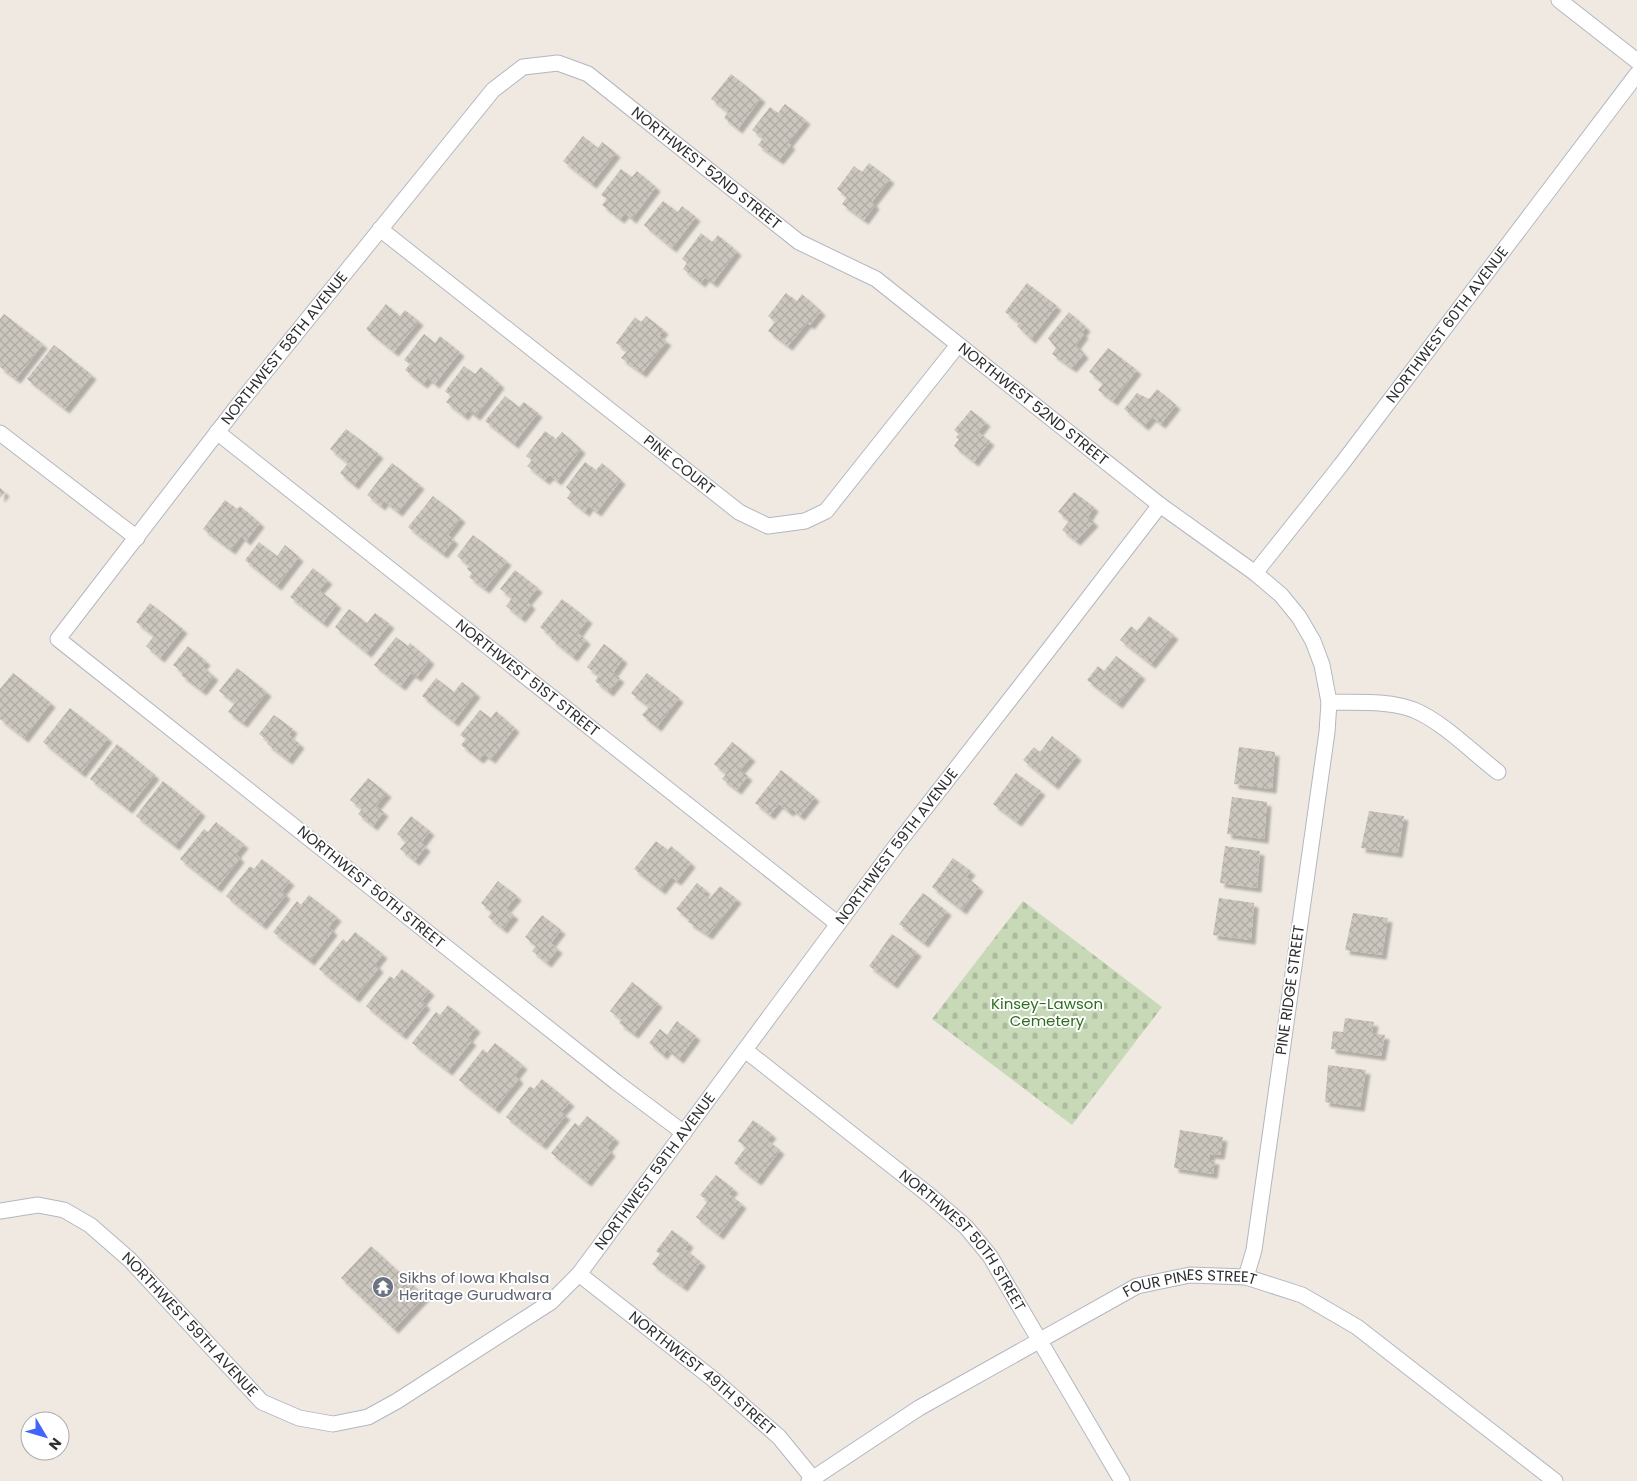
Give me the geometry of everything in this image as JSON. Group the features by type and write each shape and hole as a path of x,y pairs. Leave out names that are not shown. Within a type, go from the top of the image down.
{"street":[{"path":"1559,0 1637,61"},
{"name":"NORTHWEST 52ND STREET","path":"523,67 558,63 588,74 799,242 876,279 1160,505 1255,573 1281,596 1299,617 1313,641 1322,665 1329,702"},
{"name":"NORTHWEST 58TH AVENUE","path":"58,639 217,432 380,229 493,90 523,67"},
{"name":"NORTHWEST 60TH AVENUE","path":"1255,573 1341,465 1637,74"},
{"name":"PINE COURT","path":"380,229 739,512 768,526 805,521 826,511 958,345"},
{"name":"NORTHWEST 51ST STREET","path":"217,432 838,924"},
{"path":"0,433 137,538"},
{"name":"NORTHWEST 59TH AVENUE","path":"0,1211 38,1205 64,1210 90,1225 130,1260 262,1402 299,1418 333,1424 368,1417 398,1402 551,1302 578,1274 895,847 1160,505"},
{"name":"NORTHWEST 50TH STREET","path":"58,639 616,1082 684,1133"},
{"path":"1329,702 1386,704 1414,710 1439,726 1498,772"},
{"name":"PINE RIDGE STREET","path":"1246,1277 1254,1250 1327,732 1329,702"},
{"name":"NORTHWEST 50TH STREET","path":"745,1050 962,1223 990,1256 1122,1481"},
{"name":"NORTHWEST 49TH STREET","path":"578,1274 712,1378 779,1437 813,1480"},
{"name":"FOUR PINES STREET","path":"813,1480 919,1408 1137,1286 1190,1275 1246,1277 1302,1295 1357,1327 1554,1481"}],"green space":[{"name":"Kinsey-Lawson Cemetery","path":"1023,901 1162,1007 1072,1125 932,1019"}],"building":[{"path":"731,74 761,98 738,129 724,118 728,112 711,99"},
{"path":"785,104 806,120 788,143 791,145 779,160 758,145 763,138 752,130 770,107 778,113"},
{"path":"583,136 598,148 602,142 616,153 592,184 563,161"},
{"path":"869,163 890,179 872,202 875,205 864,220 842,204 847,197 837,189 854,166 862,172"},
{"path":"621,169 632,177 637,171 656,187 632,219 625,213 620,219 602,205 607,199 601,195"},
{"path":"663,201 678,212 682,206 696,217 672,248 644,225"},
{"path":"701,233 712,242 718,235 737,251 713,283 705,277 701,283 683,269 687,263 682,259"},
{"path":"1027,283 1057,306 1031,339 1017,326 1019,323 1005,312"},
{"path":"786,293 797,301 802,294 821,311 810,325 807,323 788,346 768,331 775,322 768,316"},
{"path":"386,304 400,316 405,310 419,321 394,352 366,329"},
{"path":"1069,312 1086,327 1082,332 1084,334 1076,345 1084,354 1072,368 1052,354 1056,348 1048,338"},
{"path":"4,314 43,344 16,379 0,367 0,319"},
{"path":"646,316 664,330 659,336 667,341 642,373 621,358 627,351 616,343 635,317 641,322"},
{"path":"424,334 435,343 440,336 460,352 435,384 428,378 423,384 405,370 410,364 404,360"},
{"path":"54,345 92,375 65,409 27,379"},
{"path":"1108,348 1137,370 1113,401 1098,390 1103,383 1089,372"},
{"path":"464,366 475,374 481,367 500,384 476,416 468,410 464,416 446,402 451,396 445,391"},
{"path":"1157,389 1176,405 1161,424 1152,417 1144,426 1124,409 1137,393 1149,399"},
{"path":"505,396 519,407 524,402 538,413 514,444 485,421"},
{"path":"971,410 986,422 978,432 990,441 974,462 954,446 959,439 956,437 959,434 954,430"},
{"path":"346,429 379,454 354,485 340,473 348,463 330,449"},
{"path":"545,431 556,439 562,432 581,449 557,481 550,475 545,480 527,466 532,460 526,456"},
{"path":"585,462 596,470 602,463 621,480 597,512 589,506 585,512 567,498 571,492 566,487"},
{"path":"392,463 420,485 398,512 384,501 381,506 367,495"},
{"path":"0,488 5,492 0,498"},
{"path":"1074,492 1094,507 1088,517 1094,522 1076,541 1062,530 1069,521 1058,512"},
{"path":"433,496 461,518 448,535 454,540 443,554 408,527"},
{"path":"225,500 237,509 240,506 260,523 246,541 241,536 231,550 203,529"},
{"path":"473,535 507,561 485,589 469,577 472,573 467,569 469,566 457,556"},
{"path":"259,542 277,556 285,545 299,557 277,586 245,560"},
{"path":"313,568 328,580 319,590 337,604 323,623 290,597"},
{"path":"515,570 538,588 527,601 531,605 521,618 506,606 512,598 500,589"},
{"path":"562,599 588,619 578,633 586,640 573,657 540,627"},
{"path":"150,603 183,629 160,658 146,646 154,636 136,622"},
{"path":"349,609 367,623 375,613 390,624 367,653 335,627"},
{"path":"1149,616 1174,635 1151,664 1120,640 1131,626 1137,631"},
{"path":"396,637 408,646 410,643 430,660 417,677 411,673 401,686 374,665"},
{"path":"604,644 623,659 613,673 620,678 609,692 595,681 599,676 587,667"},
{"path":"188,646 206,661 202,666 214,676 202,691 181,675 183,672 173,665"},
{"path":"1116,656 1141,675 1118,704 1087,680 1098,666 1104,671"},
{"path":"237,668 267,692 243,723 228,712 235,703 219,691"},
{"path":"13,673 51,703 24,738 0,719 0,689"},
{"path":"647,673 679,698 657,727 642,715 649,707 631,693"},
{"path":"436,678 454,692 462,682 476,693 454,722 422,696"},
{"path":"70,708 108,738 81,773 43,742"},
{"path":"480,710 491,718 496,711 515,728 491,759 484,754 479,759 461,745 466,739 460,735"},
{"path":"274,715 293,729 289,735 300,744 288,760 267,744 269,741 259,734"},
{"path":"1052,736 1077,756 1054,785 1023,760 1034,747 1040,752"},
{"path":"732,742 751,757 740,770 748,776 737,790 722,779 726,774 714,764"},
{"path":"117,744 155,775 128,809 90,779"},
{"path":"1239,747 1275,752 1272,789 1234,784"},
{"path":"781,770 815,797 800,816 792,809 789,812 779,804 770,815 755,803"},
{"path":"1016,773 1041,791 1017,822 993,804"},
{"path":"368,778 387,793 376,806 384,812 373,826 358,814 362,809 350,800"},
{"path":"163,781 201,812 175,846 136,816"},
{"path":"1232,797 1267,802 1264,839 1227,834"},
{"path":"1369,811 1404,816 1398,853 1361,848"},
{"path":"411,816 430,831 421,843 426,847 415,861 400,849 406,842 397,834"},
{"path":"216,822 244,844 236,854 240,858 217,888 180,859 204,829 208,832"},
{"path":"656,841 668,850 671,846 691,863 677,881 671,877 661,890 634,869"},
{"path":"1225,846 1260,851 1257,888 1220,883"},
{"path":"953,858 971,871 966,877 979,887 962,910 932,887"},
{"path":"262,859 290,881 282,891 286,895 262,925 226,896 250,866 254,869"},
{"path":"498,881 517,896 506,909 514,915 503,929 488,917 492,912 481,903"},
{"path":"697,883 706,890 703,894 709,899 720,886 737,899 708,935 688,922 690,920 676,909"},
{"path":"923,893 947,911 924,943 899,924"},
{"path":"309,895 337,917 329,927 333,931 310,961 273,932 297,901 301,905"},
{"path":"1219,898 1254,903 1251,940 1213,935"},
{"path":"1353,913 1388,918 1382,955 1345,950"},
{"path":"542,915 561,930 551,943 558,949 547,963 532,951 536,946 525,937"},
{"path":"355,932 383,954 375,964 379,968 355,998 319,969 343,939 347,942"},
{"path":"892,934 917,952 893,984 869,966"},
{"path":"402,969 430,991 422,1001 426,1005 402,1035 366,1006 390,976 394,979"},
{"path":"632,982 658,1003 634,1034 619,1023 622,1020 610,1011"},
{"path":"448,1005 476,1028 468,1038 472,1041 448,1071 412,1043 436,1012 440,1015"},
{"path":"1345,1018 1374,1022 1372,1033 1385,1035 1381,1056 1331,1049 1333,1031 1343,1032"},
{"path":"677,1021 696,1036 679,1059 667,1049 663,1055 649,1043 660,1029 667,1035"},
{"path":"495,1043 523,1065 515,1075 519,1079 495,1109 459,1080 483,1049 487,1053"},
{"path":"1328,1065 1366,1070 1360,1107 1325,1102"},
{"path":"542,1079 570,1102 561,1112 566,1115 542,1145 506,1117 530,1086 534,1089"},
{"path":"587,1116 615,1138 607,1148 611,1152 587,1182 551,1153 575,1123 579,1126"},
{"path":"753,1120 772,1134 767,1140 780,1150 757,1181 734,1163 746,1147 738,1141"},
{"path":"1180,1130 1223,1137 1220,1155 1210,1154 1210,1160 1215,1160 1213,1174 1174,1168"},
{"path":"716,1175 734,1189 729,1194 742,1204 719,1235 696,1217 708,1201 700,1195"},
{"path":"672,1230 689,1243 685,1249 701,1262 683,1287 652,1264 660,1254 656,1251"},
{"name":"Sikhs of Iowa Khalsa Heritage Gurudwara","path":"371,1246 425,1296 394,1329 341,1278"}],"place":[{"name":"Sikhs of Iowa Khalsa Heritage Gurudwara","path":"383,1287"}]}
